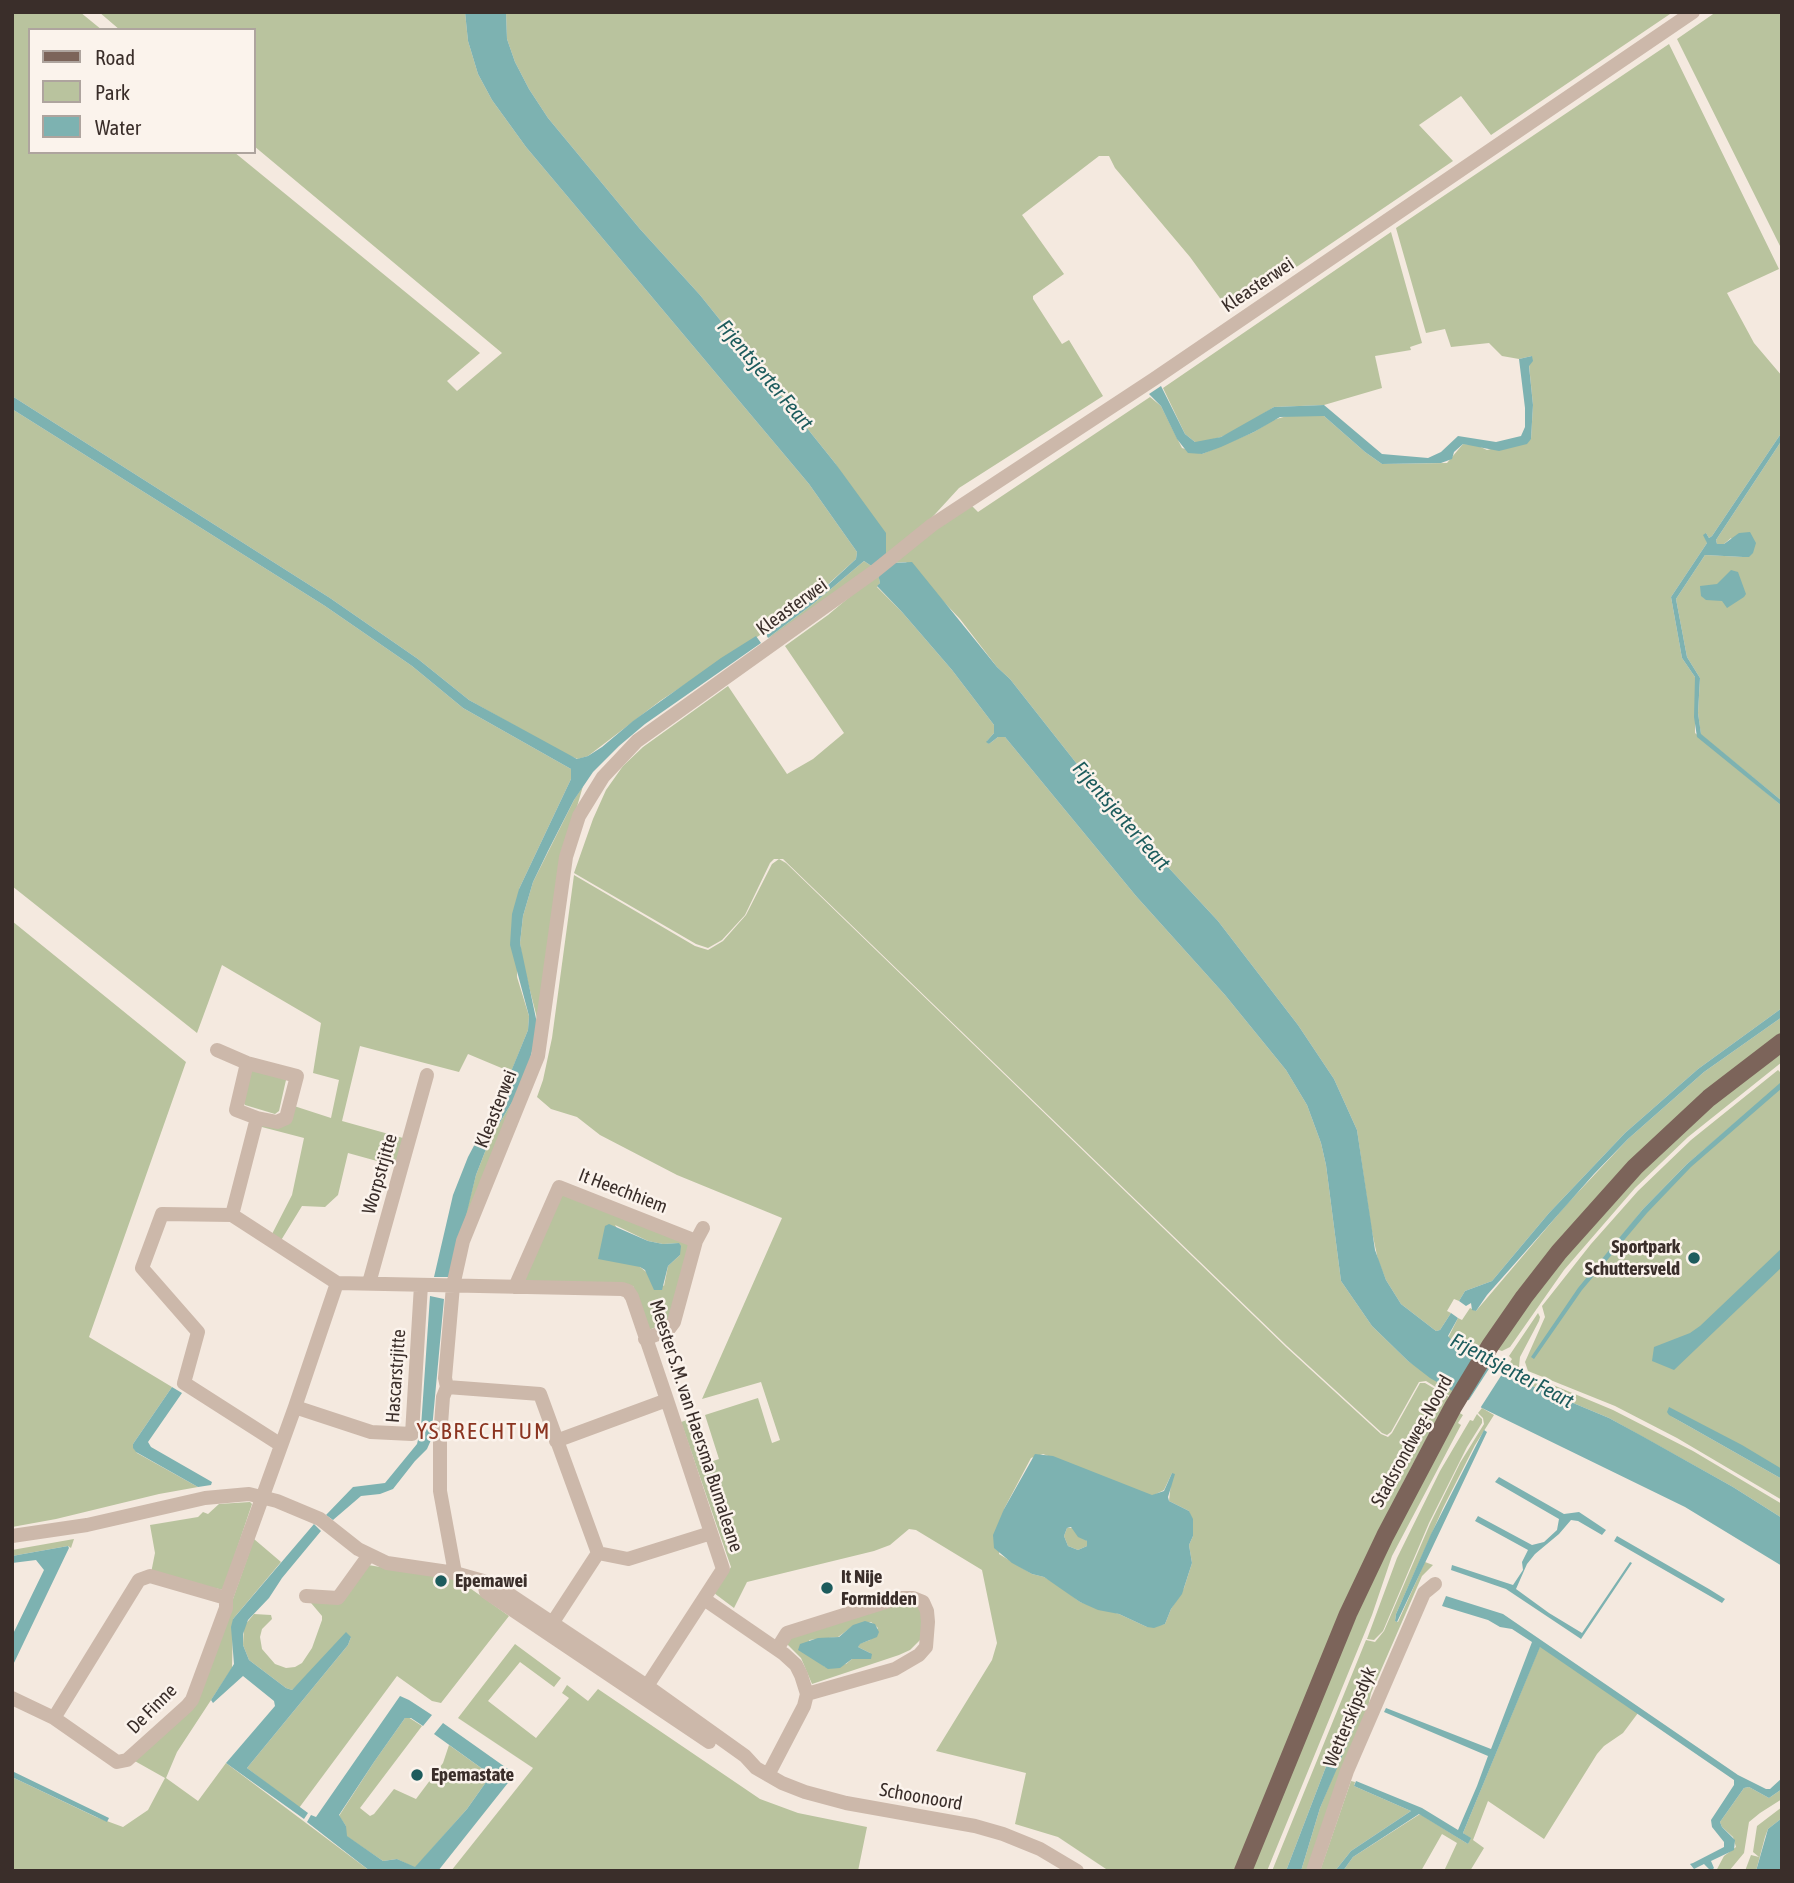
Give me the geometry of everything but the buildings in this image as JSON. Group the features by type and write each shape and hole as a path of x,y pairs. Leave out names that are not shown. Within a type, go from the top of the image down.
{"main road":[{"name":"Stadsrondweg-Noord","path":"1243,1871 1348,1614 1417,1471 1490,1346 1559,1252 1626,1176 1709,1098 1782,1042"}],"street":[{"name":"Kleasterwei","path":"455,1573 440,1490 440,1437 443,1397 447,1387 445,1378 453,1286 463,1241 538,1056 566,857 579,816 592,793 618,759 637,741 875,571 943,518 1154,379 1693,12"},
{"path":"217,1050 247,1063 297,1076 286,1118 277,1122 236,1110 247,1063"},
{"name":"Worpstrjitte","path":"369,1283 427,1075"},
{"path":"232,1215 257,1118"},
{"name":"It Heechhiem","path":"515,1287 559,1187 699,1235 674,1322 668,1330 645,1339"},
{"path":"281,1445 184,1383 198,1332 142,1268 162,1214 232,1215 337,1283 453,1286"},
{"path":"262,1496 296,1407 337,1283"},
{"name":"Hascarstrjitte","path":"296,1407 371,1432 412,1434 421,1285"},
{"name":"Meester S.M. van Haersma Bumaleane","path":"453,1286 622,1289 628,1291 632,1297 723,1569 644,1691"},
{"path":"447,1387 540,1394 598,1553"},
{"path":"556,1441 667,1400"},
{"path":"12,1536 86,1525 205,1498 238,1494 262,1496 320,1519 347,1541 387,1563 455,1573 494,1584 553,1622 644,1691"},
{"name":"De Finne","path":"12,1698 54,1718 111,1760 123,1763 127,1760 191,1700 226,1608 226,1598 262,1496"},
{"path":"598,1553 628,1559 711,1533"},
{"path":"553,1622 598,1553"},
{"path":"306,1596 338,1598 369,1555"},
{"path":"54,1718 139,1580 150,1576 226,1598"},
{"path":"484,1583 486,1592 644,1691"},
{"name":"Wetterskipsdyk","path":"1313,1871 1347,1771 1424,1593 1434,1584"},
{"path":"777,1649 787,1633 898,1598 913,1598 923,1602 928,1622 926,1647 919,1655 895,1669 807,1694"},
{"path":"704,1599 796,1665 807,1694 804,1706 762,1771"},
{"name":"Schoonoord","path":"644,1691 745,1756 762,1771 805,1792 846,1803 995,1831 1041,1849 1077,1871"}],"green space":[{"path":"12,12 80,12 100,28 28,28 28,154 236,154 480,353 447,381 457,391 502,353 256,148 256,28 118,28 99,12 465,12 468,41 478,74 492,100 526,147 809,484 857,552 856,559 804,606 660,701 588,756 578,759 469,700 418,659 330,598 12,396"},
{"path":"506,12 1673,12 1491,135 1461,96 1419,125 1453,161 1230,312 1190,257 1115,168 1109,156 1099,156 1022,215 1064,274 1033,296 1033,299 1062,344 1069,340 1103,396 959,488 926,524 886,555 835,463 700,295 640,229 548,118 515,62 507,39"},
{"path":"1716,12 1782,12 1782,250 1677,39"},
{"path":"1669,44 1779,269 1727,293 1754,343 1782,376 1782,432 1712,536 1709,538 1706,533 1707,543 1671,597 1682,658 1695,677 1695,733 1782,806 1782,1008 1698,1069 1625,1133 1549,1213 1492,1281 1465,1291 1459,1301 1454,1299 1447,1311 1451,1313 1440,1330 1436,1331 1401,1304 1386,1280 1378,1260 1371,1227 1357,1130 1334,1079 1298,1025 1218,921 1103,797 960,619 906,562 892,563 970,504 978,512 1150,397 1161,406 1182,448 1202,454 1287,416 1324,416 1382,464 1447,463 1463,444 1476,445 1487,450 1531,439 1533,405 1529,365 1532,356 1519,359 1502,356 1489,343 1451,347 1445,329 1426,333 1396,228"},
{"path":"1391,232 1422,343 1410,347 1411,350 1375,356 1382,388 1324,405 1274,407 1239,429 1203,442 1195,442 1185,434 1163,388"},
{"path":"12,409 325,606 412,666 463,708 571,769 571,779 519,889 517,977 529,1016 528,1030 511,1072 468,1054 459,1072 360,1046 342,1121 403,1138 395,1166 348,1153 338,1195 325,1207 302,1206 280,1242 271,1236 292,1195 304,1138 258,1126 283,1124 291,1105 331,1118 339,1080 313,1073 321,1023 222,965 197,1033 12,886"},
{"path":"1782,440 1782,801 1701,735 1698,713 1700,678 1687,657 1676,599 1705,555 1743,557 1731,538 1724,544 1717,544 1716,540"},
{"path":"864,561 873,567 775,636 768,638 813,604"},
{"path":"878,573 880,583 877,587 952,670 994,725 994,733 987,741 989,744 998,737 1005,737 1136,896 1225,995 1286,1070 1307,1105 1321,1143 1341,1281 1372,1326 1408,1361 1453,1390 1450,1396 1426,1381 1419,1382 1391,1432 1387,1435 1382,1433 1287,1346 783,859 774,859 770,863 745,915 722,940 708,948 696,944 574,873 606,790 623,766 643,747 728,686 787,774 813,759 844,733 785,646 828,615"},
{"path":"583,786 572,824 537,1018 520,943 523,916 533,882"},
{"path":"779,859 786,863 1286,1347 1381,1434 1388,1437 1392,1433 1420,1383 1425,1383 1449,1397 1404,1481 1235,1871 1109,1871 1058,1837 1015,1824 1026,1773 936,1751 992,1660 997,1643 982,1570 916,1530 909,1529 890,1545 874,1551 747,1582 734,1608 714,1593 731,1567 681,1422 693,1418 707,1463 719,1459 705,1415 758,1398 772,1443 780,1440 761,1382 702,1399 782,1218 677,1175 600,1135 577,1117 551,1109 537,1097 552,1038 574,875 695,946 708,950 723,941 746,915 772,864","holes":["1043,1454 1152,1496 1164,1490 1172,1473 1169,1501 1189,1511 1193,1536 1189,1545 1192,1563 1184,1588 1165,1624 1147,1627 1119,1614 1080,1602 1058,1585 1032,1574 999,1554 1004,1509 1031,1458"]},
{"path":"12,921 186,1062 89,1337 172,1387 133,1447 137,1453 198,1487 12,1527"},
{"path":"1782,1017 1782,1036 1722,1081 1475,1355 1448,1338 1458,1318 1462,1320 1470,1308 1476,1311 1567,1204 1628,1139 1704,1072"},
{"path":"1782,1049 1782,1062 1688,1137 1635,1188 1564,1270 1510,1347 1502,1351 1496,1349 1532,1296 1608,1204 1693,1122"},
{"path":"256,1069 286,1080 279,1111 275,1114 245,1105 242,1100 250,1071"},
{"name":"Sportpark Schuttersveld","path":"1778,1070 1782,1074 1782,1083 1687,1164 1643,1209 1582,1287 1629,1229 1693,1163 1782,1085 1782,1474 1669,1415 1782,1479 1782,1500 1677,1438 1615,1406 1528,1371 1525,1362 1545,1317 1542,1306 1591,1244 1638,1191 1691,1140"},
{"path":"517,1094 462,1228 476,1175 490,1139"},
{"path":"562,1194 685,1238 693,1248 671,1318 649,1330 633,1286 522,1282","holes":["615,1225 648,1241 679,1243 680,1255 668,1266 664,1286 640,1267"]},
{"path":"1538,1313 1539,1321 1520,1357 1519,1367 1522,1372 1613,1410 1693,1451 1782,1504 1782,1518 1733,1487 1609,1418 1530,1385 1505,1371 1512,1359 1509,1356"},
{"path":"1482,1408 1494,1415 1475,1445 1443,1508 1396,1614 1395,1621 1398,1622 1425,1562 1433,1565 1422,1576 1371,1693 1367,1713 1309,1871 1301,1871 1320,1808 1365,1698 1357,1699 1345,1717 1286,1871 1272,1871 1366,1640 1375,1642 1384,1631 1430,1524 1460,1463 1484,1424 1478,1413"},
{"path":"1458,1412 1463,1415 1458,1423 1461,1425 1392,1556 1372,1615 1267,1871 1250,1871 1376,1569"},
{"path":"1477,1414 1482,1423 1429,1523 1383,1631 1374,1640 1367,1639 1397,1558 1440,1471 1470,1420 1473,1421"},
{"path":"219,1504 252,1504 223,1590 151,1573 155,1553 150,1525 198,1517 203,1512 208,1514"},
{"path":"1067,1528 1073,1528 1087,1541 1087,1546 1078,1550 1068,1546 1064,1536"},
{"path":"74,1539 71,1548 68,1546 12,1556 12,1550"},
{"path":"254,1539 281,1562 233,1619 232,1668 177,1752 166,1778 198,1801 226,1763 370,1871 12,1871 12,1777 123,1827 148,1810 165,1778 133,1760 196,1704"},
{"path":"368,1565 454,1579 509,1616 441,1703 432,1701 397,1676 299,1808 247,1768 348,1645 351,1637 292,1690 249,1660 243,1645 244,1626 254,1614 271,1615 272,1619 262,1629 262,1649 275,1664 286,1668 295,1667 302,1663 312,1648 322,1620 322,1616 306,1597 344,1597"},
{"path":"910,1601 921,1609 921,1639 910,1650 812,1684 801,1658 787,1644 788,1639","holes":["871,1622 878,1628 870,1640 858,1647 870,1653 846,1664 825,1667 818,1661 809,1640 838,1637 853,1626"]},
{"path":"515,1644 561,1678 554,1687 520,1662 488,1701 536,1738 569,1698 562,1693 567,1685 588,1701 598,1689 760,1799 798,1813 867,1827 858,1871 451,1871 533,1768 458,1718"},
{"path":"1540,1646 1638,1713 1623,1733 1597,1754 1544,1839 1488,1801 1473,1840 1484,1848 1470,1871 1444,1871 1457,1843 1442,1834 1421,1871 1343,1871 1353,1857 1420,1814 1468,1844 1470,1838 1463,1833"},
{"path":"408,1717 422,1726 360,1808 370,1816 394,1789 416,1799 443,1763 449,1745 491,1775 467,1809 415,1868 397,1859 383,1861 346,1836 346,1826 339,1816 374,1762"},
{"path":"1351,1781 1355,1782 1354,1786 1411,1811 1351,1851 1335,1871 1320,1871"},
{"path":"1749,1787 1769,1798 1782,1789 1782,1799 1749,1822 1744,1853 1729,1871 1716,1871 1724,1856 1736,1847 1733,1837 1720,1822 1744,1788"},
{"path":"1782,1807 1782,1818 1768,1829 1756,1871 1745,1871 1751,1855 1759,1857 1753,1852 1757,1826"}],"water":[{"path":"465,12 506,12 507,39 515,62 548,118 640,229 700,295 835,463 886,533 886,555 892,563 912,562 997,667 1010,679 1103,797 1218,921 1298,1025 1334,1079 1357,1130 1375,1250 1386,1280 1401,1304 1436,1331 1440,1330 1451,1313 1458,1318 1448,1336 1455,1344 1530,1385 1609,1418 1733,1487 1782,1518 1782,1566 1685,1507 1482,1408 1430,1378 1372,1326 1341,1281 1321,1143 1307,1105 1286,1070 1225,995 1136,896 1005,737 998,737 989,744 986,742 994,733 994,725 952,670 877,586 880,583 873,567 864,561 768,638 764,631 816,596 856,559 857,552 809,484 526,147 492,100 478,74 468,41"},
{"path":"1532,356 1533,361 1529,366 1533,405 1531,439 1527,444 1499,451 1463,444 1454,452 1452,459 1441,463 1382,464 1324,416 1280,417 1221,447 1202,454 1188,453 1177,439 1161,406 1149,394 1161,386 1185,434 1195,442 1221,437 1274,407 1324,405 1382,454 1428,458 1441,452 1458,436 1496,442 1521,436 1525,427 1525,408 1519,359"},
{"path":"12,396 330,598 418,659 469,700 577,759 602,747 633,721 721,658 756,636 761,643 645,724 619,746 593,772 574,800 548,851 533,882 523,916 520,943 538,1028 528,1067 517,1094 490,1139 476,1175 451,1277 434,1277 453,1195 468,1157 503,1091 528,1030 529,1016 510,945 512,914 519,889 571,779 571,769 463,708 412,666 325,606 12,409"},
{"path":"1782,432 1782,440 1716,540 1717,544 1724,544 1739,533 1750,532 1756,543 1753,553 1749,557 1705,555 1676,599 1687,657 1700,678 1698,713 1701,734 1782,801 1782,806 1697,737 1694,717 1695,677 1682,658 1671,597 1707,543 1703,535 1706,533 1709,538 1712,536"},
{"path":"1731,570 1738,572 1746,594 1744,597 1727,608 1722,601 1706,600 1701,596 1700,586 1717,584"},
{"path":"1782,1008 1782,1017 1704,1072 1628,1139 1487,1295 1476,1311 1472,1310 1471,1303 1466,1306 1459,1301 1465,1291 1492,1281 1549,1213 1625,1133 1698,1069"},
{"path":"1780,1083 1782,1088 1691,1167 1647,1213 1582,1290 1534,1359 1531,1357 1578,1288 1643,1209 1687,1164"},
{"path":"609,1224 648,1241 679,1243 680,1255 668,1266 662,1290 654,1290 645,1270 640,1267 598,1259 605,1226"},
{"path":"1782,1248 1782,1267 1674,1370 1652,1361 1654,1347 1690,1333 1700,1326"},
{"path":"430,1296 444,1299 431,1440 427,1449 393,1489 380,1494 361,1496 333,1520 326,1515 353,1487 385,1483 417,1444 421,1427"},
{"path":"172,1387 182,1393 148,1442 151,1447 212,1482 211,1485 198,1487 133,1448 133,1444"},
{"path":"1669,1407 1782,1469 1782,1479 1669,1415"},
{"path":"1484,1430 1487,1432 1397,1622 1396,1614 1431,1534"},
{"path":"1035,1454 1053,1456 1152,1495 1164,1491 1172,1473 1175,1474 1168,1497 1169,1501 1189,1511 1193,1519 1193,1536 1189,1545 1192,1563 1182,1594 1171,1609 1165,1624 1154,1628 1147,1627 1119,1614 1098,1610 1080,1602 1044,1577 1012,1563 994,1548 993,1535 1004,1509","holes":["1071,1527 1078,1537 1087,1541 1087,1546 1078,1550 1068,1546 1064,1536 1067,1528"]},
{"path":"1499,1477 1564,1514 1579,1512 1606,1530 1602,1535 1578,1521 1571,1520 1527,1564 1516,1589 1549,1613 1582,1633 1630,1562 1632,1563 1581,1639 1506,1589 1451,1570 1452,1565 1513,1585 1523,1570 1522,1562 1528,1550 1475,1521 1478,1516 1532,1545 1544,1542 1557,1530 1559,1519 1495,1482"},
{"path":"314,1524 321,1531 269,1598 248,1620 243,1634 243,1645 249,1660 292,1690 346,1632 351,1637 348,1645 247,1768 308,1813 304,1819 226,1763 275,1706 274,1701 243,1676 213,1703 211,1700 234,1664 231,1627 233,1619"},
{"path":"1617,1536 1725,1599 1722,1603 1614,1541"},
{"path":"68,1546 12,1667 12,1636 44,1570 36,1560 12,1563 12,1556"},
{"path":"1446,1596 1503,1614 1738,1775 1766,1789 1770,1789 1782,1778 1782,1789 1769,1798 1749,1787 1744,1788 1720,1822 1735,1840 1734,1850 1711,1861 1714,1868 1711,1871 1704,1864 1694,1869 1690,1864 1724,1847 1724,1842 1712,1827 1711,1820 1734,1785 1734,1780 1540,1647 1463,1833 1471,1838 1468,1844 1419,1814 1353,1857 1343,1871 1335,1871 1351,1851 1411,1811 1354,1786 1356,1781 1422,1808 1458,1830 1477,1786 1488,1756 1384,1712 1386,1708 1491,1749 1532,1642 1512,1629 1442,1606"},
{"path":"865,1621 875,1624 879,1632 877,1637 858,1647 872,1654 871,1659 852,1659 840,1668 828,1669 798,1650 800,1644 818,1638 839,1637 853,1625"},
{"path":"1363,1695 1365,1698 1359,1717 1320,1808 1301,1871 1286,1871 1345,1717 1357,1699"},
{"path":"400,1696 432,1715 423,1726 411,1718 405,1718 339,1815 346,1826 347,1836 383,1861 397,1859 415,1867 467,1809 491,1775 434,1734 443,1723 515,1774 438,1871 370,1871 307,1822 311,1815 316,1817"},
{"path":"12,1771 109,1818 107,1822 12,1777"},
{"path":"1782,1818 1782,1871 1756,1871 1768,1829"}],"pier":[{"path":"1494,1361 1506,1368 1479,1410 1467,1403"}],"place":[{"name":"Sportpark Schuttersveld","path":"1694,1258"},
{"name":"Epemawei","path":"441,1581"},
{"name":"It Nije Formidden","path":"827,1588"},
{"name":"Epemastate","path":"417,1775"}],"district":[{"name":"YSBRECHTUM","path":"484,1432"}],"water label":[{"name":"Frjentsjerter Feart","path":"765,375"},
{"name":"Frjentsjerter Feart","path":"1121,816"},
{"name":"Frjentsjerter Feart","path":"1512,1371"}]}
